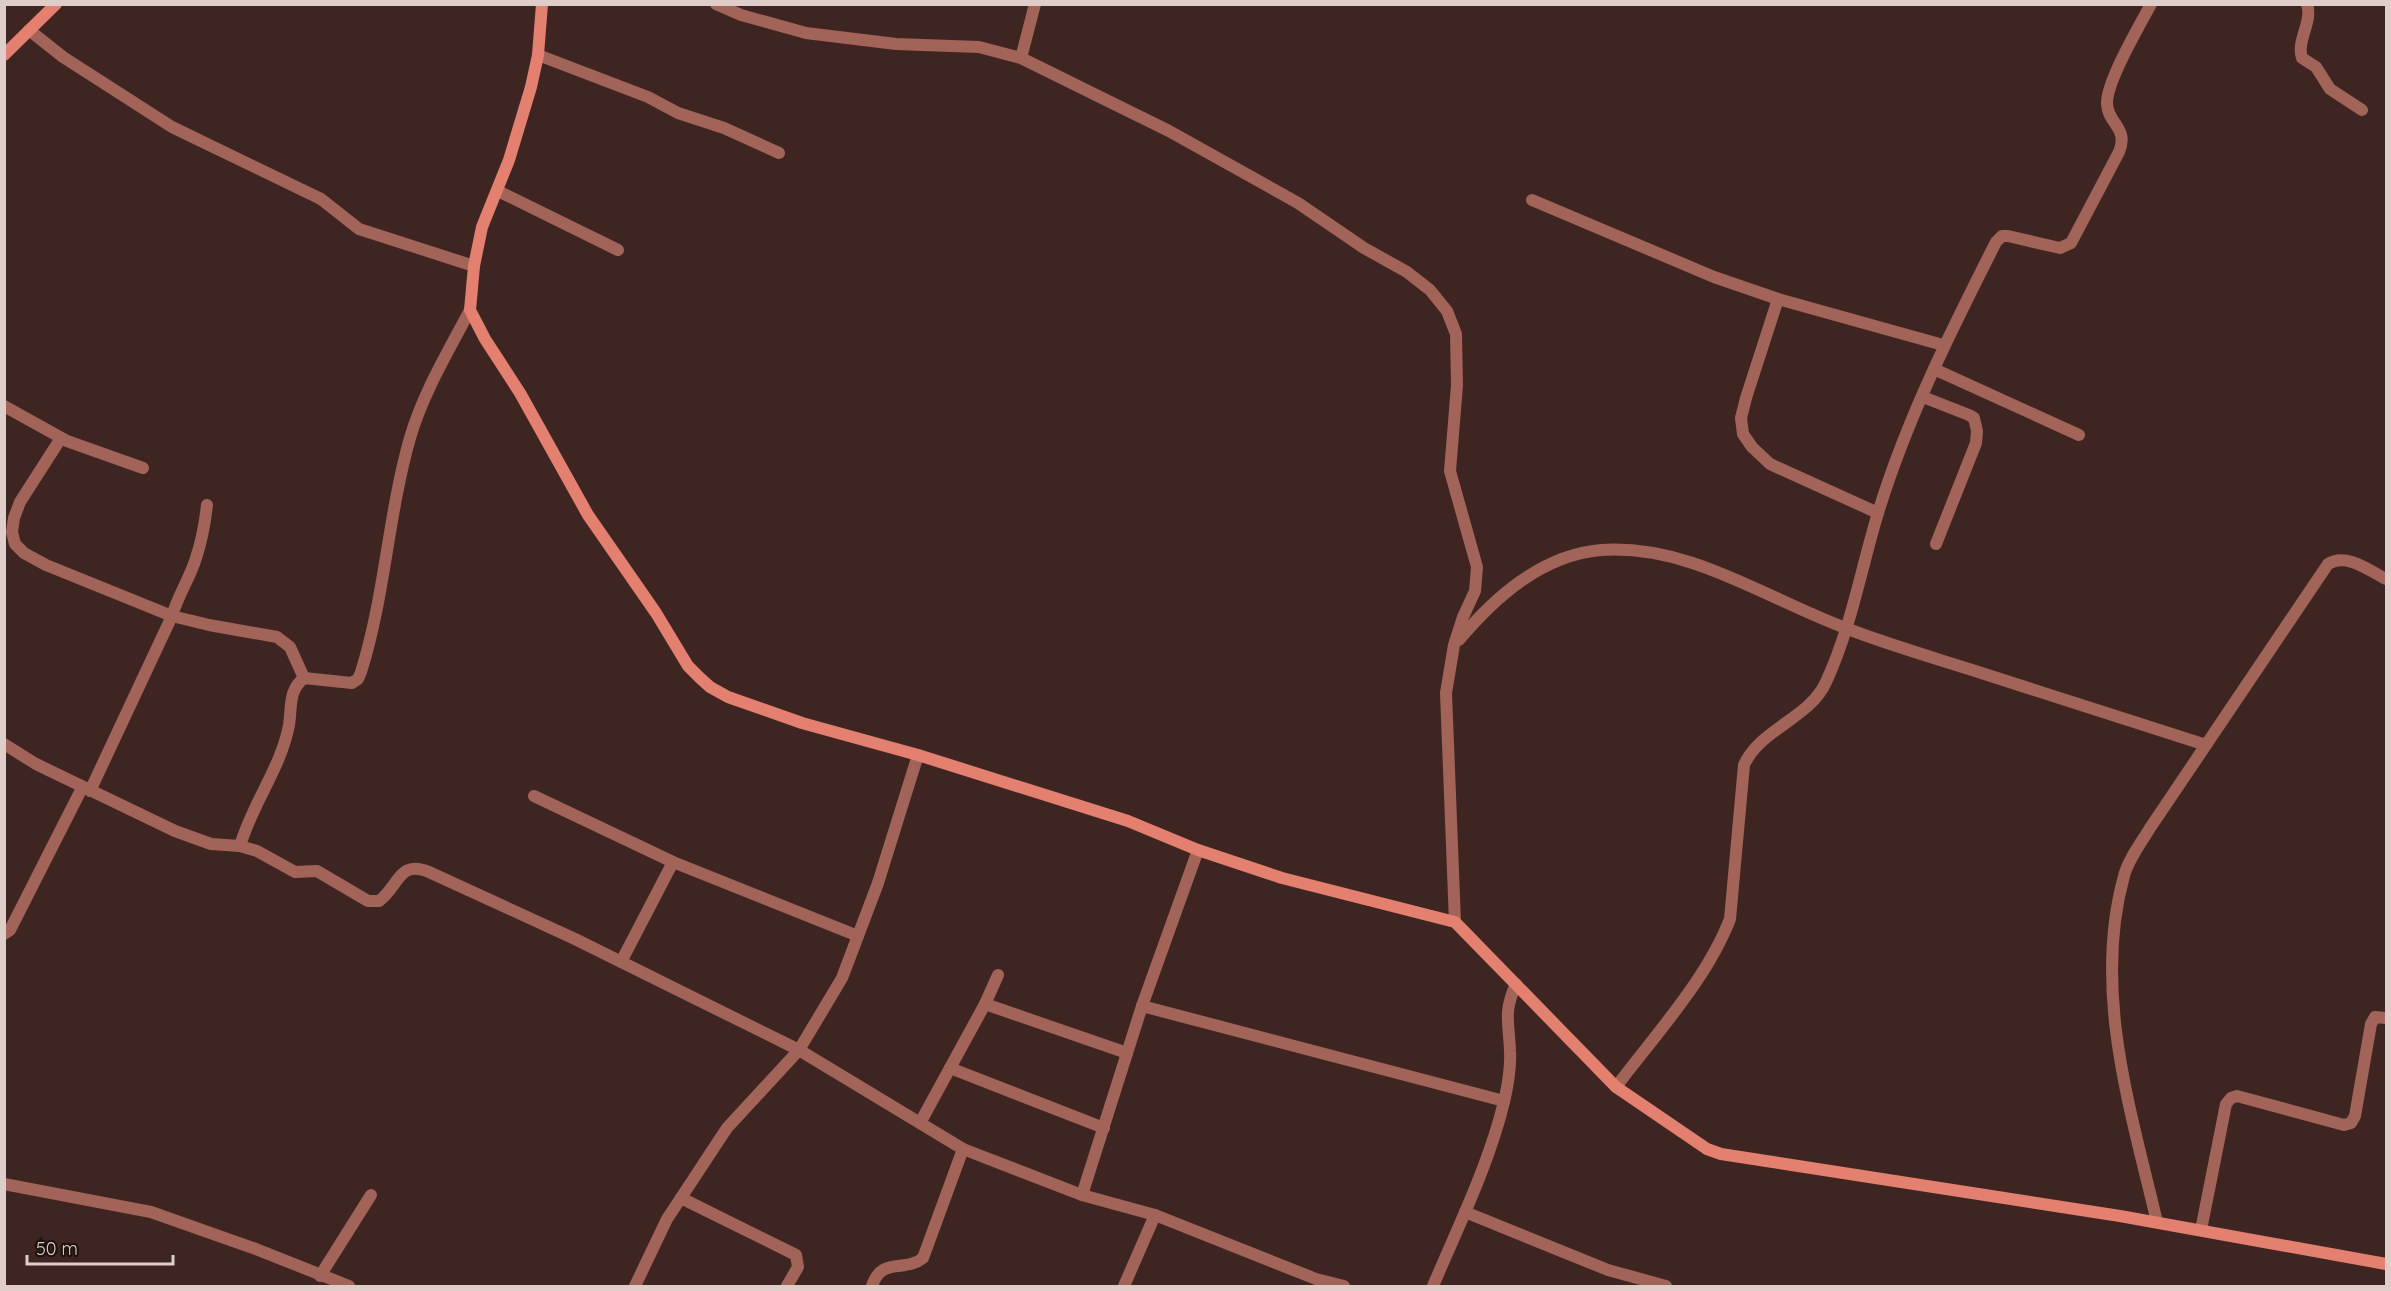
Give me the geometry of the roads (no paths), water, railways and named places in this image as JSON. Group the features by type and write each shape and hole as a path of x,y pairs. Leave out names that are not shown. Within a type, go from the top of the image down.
{"street":[{"path":"4,55 56,4"},
{"path":"303,678 352,683 358,679 365,661 400,483 415,422 428,390 470,310 474,266 482,227 498,190 528,103 538,55 542,4"},
{"path":"716,4 741,15 806,33 896,44 979,47 1021,58 1168,131 1298,203 1364,248 1407,272 1430,290 1447,311 1456,334 1458,363 1450,471 1477,567 1475,591 1454,645 1446,693 1455,922"},
{"path":"1021,58 1035,4"},
{"path":"1616,1087 1687,993 1725,931 1730,919 1742,774 1748,756 1817,695 1825,685 1847,629 1878,513 1944,345 1996,242 2002,236 2060,248 2071,243 2122,143 2121,133 2108,109 2108,96 2128,46 2151,4"},
{"path":"2307,4 2308,19 2301,48 2302,58 2316,67 2330,89 2362,110"},
{"path":"29,30 71,62 172,127 321,199 359,229 474,266"},
{"path":"538,55 648,97 678,112 724,128 779,153"},
{"path":"498,190 618,250"},
{"path":"1532,200 1714,277 1778,299 1944,345"},
{"path":"1778,299 1746,398 1741,418 1743,434 1752,447 1770,464 1878,513"},
{"path":"470,310 485,339 520,393 588,515 656,613 688,666 710,687 745,704 802,723 918,755 1128,821 1198,850 1282,878 1455,922 1616,1087 1707,1149 1721,1154 2157,1222 2386,1264"},
{"path":"1934,369 2079,435"},
{"path":"1923,397 1974,418 1977,431 1970,461 1936,544"},
{"path":"4,406 61,438 142,468"},
{"path":"61,438 20,502 14,519 12,532 15,544 24,553 46,565 172,616 277,637 290,647 303,678"},
{"path":"4,934 10,930 86,789 172,616 179,594 196,559 204,530 207,505"},
{"path":"1454,645 1483,611 1518,581 1556,561 1598,550 1631,549 1658,553 1714,570 1847,629 2206,745"},
{"path":"2157,1222 2116,1035 2112,980 2114,926 2124,874 2150,828 2328,564 2334,560 2345,560 2386,579"},
{"path":"240,846 249,819 283,746 289,725 292,690 303,678"},
{"path":"4,744 20,756 184,834 211,844 240,846 267,856 295,872 317,872 368,901 375,902 386,896 403,872 411,868 419,868 621,962 799,1050 963,1149 1083,1195 1155,1215 1316,1279 1344,1287"},
{"path":"635,1287 667,1219 727,1128 799,1050 842,978 878,883 918,755"},
{"path":"534,796 673,862 858,936"},
{"path":"1083,1195 1142,1006 1198,850"},
{"path":"621,962 673,862"},
{"path":"920,1123 985,1004 998,975"},
{"path":"1433,1287 1497,1129 1509,1075 1510,1052 1506,1014 1509,998 1516,984"},
{"path":"985,1004 1127,1053"},
{"path":"1142,1006 1504,1101"},
{"path":"2201,1230 2226,1104 2231,1098 2237,1096 2344,1125 2351,1123 2355,1116 2371,1024 2376,1017 2386,1018"},
{"path":"950,1068 1104,1128"},
{"path":"872,1287 879,1272 919,1262 923,1258 963,1149"},
{"path":"4,1184 151,1212 256,1249 349,1287"},
{"path":"320,1276 371,1195"},
{"path":"681,1198 796,1255 798,1267 788,1287"},
{"path":"1464,1212 1608,1270 1666,1287"},
{"path":"1124,1287 1155,1215"}]}
